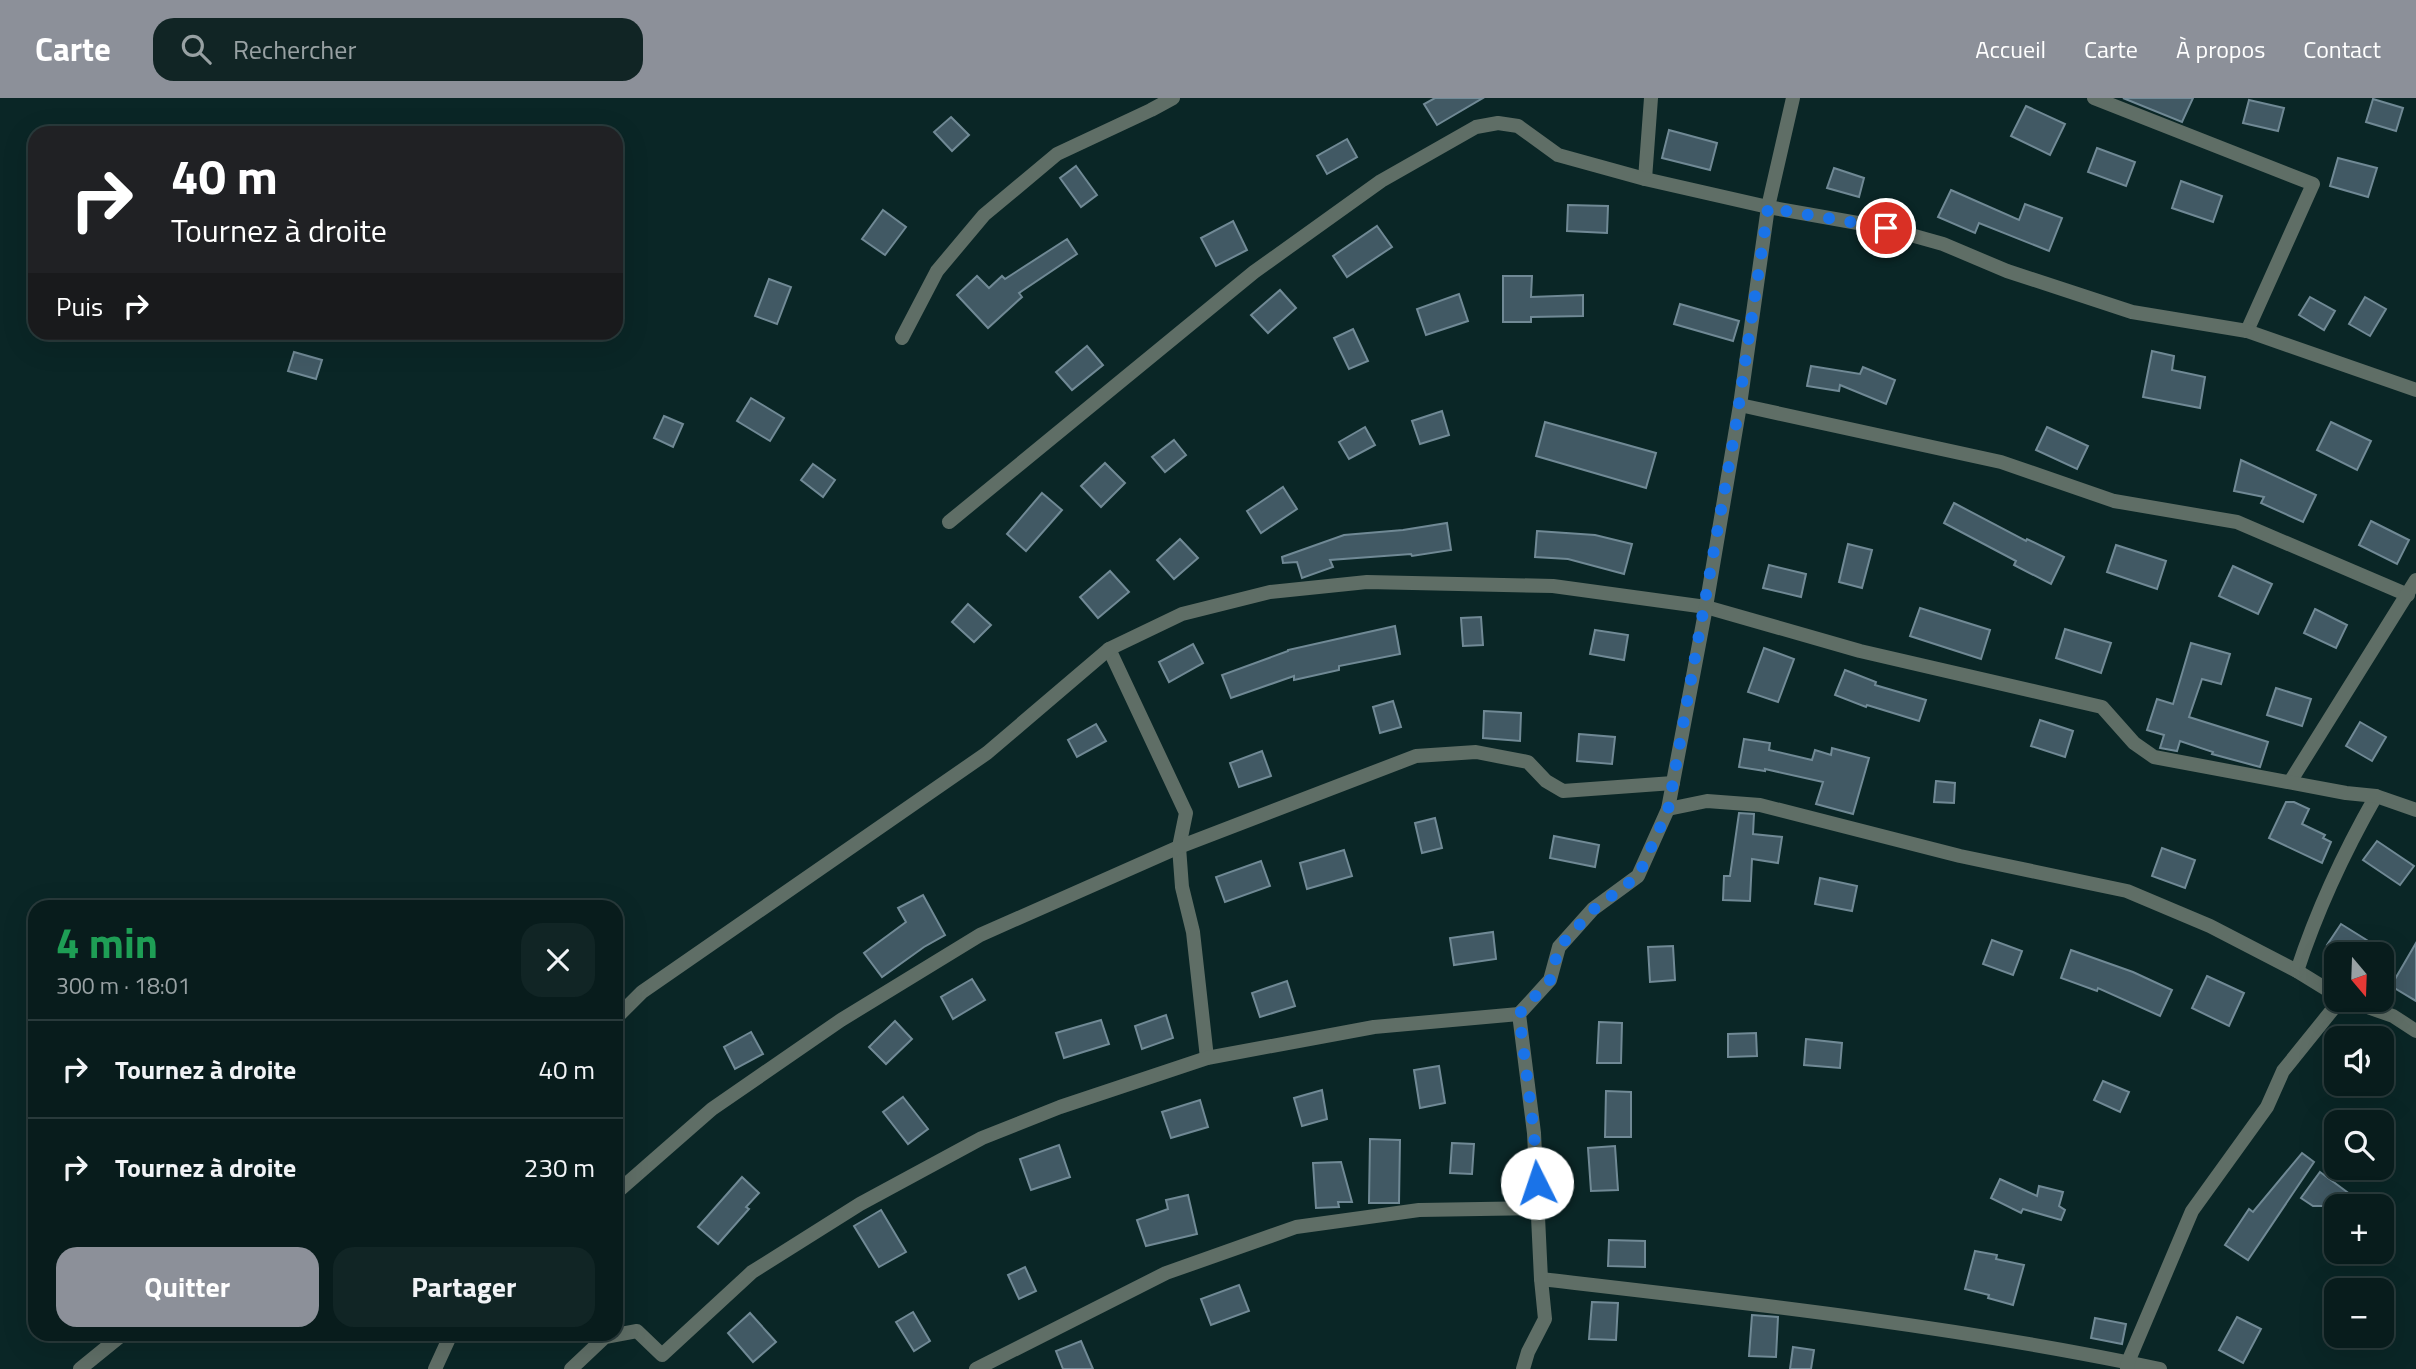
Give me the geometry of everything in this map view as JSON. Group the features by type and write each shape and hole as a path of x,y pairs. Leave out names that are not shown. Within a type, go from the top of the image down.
{"street":[{"path":"902,338 937,271 984,215 1057,154 1173,98"},
{"path":"1645,178 1651,98"},
{"path":"623,1334 636,1331 662,1355 752,1272 860,1204 982,1138 1060,1107 1207,1058 1374,1027 1519,1014 1550,980 1559,947 1594,909 1638,876 1668,810 1740,405 1768,208 1793,98"},
{"path":"2094,98 2313,184 2247,331"},
{"path":"949,522 1254,272 1381,181 1476,127 1498,123 1518,126 1558,155 1768,208 1886,228 1943,244 2007,271 2132,312 2247,331 2416,390"},
{"path":"1740,405 2001,462 2114,501 2237,523 2408,595"},
{"path":"2290,782 2416,580"},
{"path":"623,1011 642,992 987,753 1109,649 1182,614 1270,592 1367,582 1553,586 1706,607 1860,651 2102,707 2134,743 2154,757 2346,793 2376,796 2416,810"},
{"path":"1109,649 1186,813 1179,847 1182,887 1193,932 1207,1058"},
{"path":"623,1187 712,1109 841,1020 980,935 1179,847 1416,756 1476,752 1528,762 1546,781 1563,791 1673,783"},
{"path":"2297,971 2312,922 2355,832 2376,796"},
{"path":"1668,810 1707,800 1760,805 1960,856 2127,891 2210,926 2324,988"},
{"path":"2128,1366 2192,1211 2267,1107 2283,1071 2332,1012"},
{"path":"2381,1012 2393,1016 2416,1031"},
{"path":"1519,1014 1534,1133 1545,1319 1528,1352 1523,1369"},
{"path":"976,1369 1166,1273 1296,1227 1419,1210 1539,1208"},
{"path":"1541,1279 1735,1301 1935,1329 2128,1366 2160,1369"},
{"path":"80,1369 114,1341"},
{"path":"435,1369 449,1341"},
{"path":"571,1369 602,1341"}],"building":[{"path":"1435,98 1483,98 1437,125 1424,104"},
{"path":"2123,98 2193,98 2182,122"},
{"path":"2373,99 2403,108 2396,131 2366,122"},
{"path":"2249,100 2284,108 2278,131 2243,123"},
{"path":"2026,106 2065,124 2050,155 2011,136"},
{"path":"951,117 969,135 952,151 934,132"},
{"path":"1669,130 1717,143 1710,170 1662,158"},
{"path":"1347,139 1357,157 1327,174 1317,156"},
{"path":"2097,148 2135,162 2126,186 2088,172"},
{"path":"2338,158 2377,168 2368,197 2330,186"},
{"path":"1076,166 1097,195 1081,207 1060,178"},
{"path":"1834,168 1864,178 1859,197 1827,188"},
{"path":"2181,181 2222,196 2213,222 2172,208"},
{"path":"1951,190 2019,220 2025,204 2062,218 2049,251 1979,223 1975,233 1938,217"},
{"path":"1568,205 1608,206 1607,233 1567,231"},
{"path":"883,210 906,227 885,255 862,239"},
{"path":"1233,221 1247,250 1216,266 1201,238"},
{"path":"1377,226 1392,247 1347,277 1333,256"},
{"path":"1067,239 1077,254 1019,293 1022,297 988,328 957,295 977,276 989,288 1002,276 1005,279"},
{"path":"1503,276 1532,276 1531,297 1583,295 1583,316 1531,317 1531,322 1503,322"},
{"path":"769,279 791,287 777,324 755,316"},
{"path":"1280,290 1296,308 1268,333 1251,315"},
{"path":"1459,294 1468,321 1426,335 1417,309"},
{"path":"2310,297 2335,311 2324,330 2299,315"},
{"path":"2365,297 2386,309 2370,336 2349,324"},
{"path":"1680,304 1739,321 1733,341 1674,324"},
{"path":"1353,329 1368,361 1349,369 1334,338"},
{"path":"1087,346 1103,365 1072,390 1056,372"},
{"path":"2152,351 2174,356 2172,370 2205,377 2200,408 2143,397"},
{"path":"294,352 322,360 316,379 288,371"},
{"path":"1811,366 1860,374 1863,367 1895,380 1886,404 1840,385 1839,391 1807,386"},
{"path":"751,398 784,418 770,441 737,421"},
{"path":"1442,411 1449,435 1420,444 1412,421"},
{"path":"664,416 683,424 673,447 654,438"},
{"path":"1545,422 1656,453 1646,488 1536,456"},
{"path":"2331,422 2371,441 2357,470 2317,450"},
{"path":"1365,427 1375,445 1349,459 1339,442"},
{"path":"2047,427 2088,446 2077,469 2036,450"},
{"path":"1174,440 1186,455 1165,472 1152,457"},
{"path":"2241,460 2316,495 2303,522 2261,503 2264,497 2234,491"},
{"path":"1105,463 1125,483 1101,507 1081,486"},
{"path":"813,464 835,480 823,497 801,480"},
{"path":"1283,487 1297,509 1261,533 1247,511"},
{"path":"1042,493 1062,510 1026,551 1007,534"},
{"path":"1954,503 2026,541 2027,539 2064,557 2051,584 2014,565 2016,561 1944,523"},
{"path":"2371,521 2409,540 2397,564 2359,545"},
{"path":"1447,523 1451,550 1412,556 1330,560 1333,567 1302,578 1297,562 1283,563 1282,557 1344,535"},
{"path":"1537,531 1595,535 1632,544 1624,574 1568,559 1535,557"},
{"path":"1180,539 1198,558 1174,579 1157,560"},
{"path":"1848,544 1872,550 1862,588 1839,582"},
{"path":"2116,545 2166,561 2157,589 2107,572"},
{"path":"1769,565 1806,574 1801,597 1763,588"},
{"path":"2233,566 2272,584 2258,614 2219,596"},
{"path":"1110,571 1129,592 1098,618 1080,597"},
{"path":"968,604 991,625 974,642 952,622"},
{"path":"1920,608 1990,630 1981,659 1910,636"},
{"path":"2315,609 2347,625 2336,648 2304,633"},
{"path":"1481,617 1483,645 1463,646 1461,618"},
{"path":"1395,626 1400,654 1339,666 1339,670 1294,680 1294,676 1231,698 1222,675 1288,650"},
{"path":"2065,629 2111,643 2101,673 2056,658"},
{"path":"1595,630 1628,635 1624,660 1590,654"},
{"path":"2191,643 2230,654 2221,684 2202,679 2189,717 2268,742 2260,767 2212,754 2213,752 2180,741 2177,751 2160,748 2164,735 2147,730 2157,699 2173,704"},
{"path":"1193,644 1203,663 1169,682 1159,662"},
{"path":"1764,648 1794,659 1778,702 1748,692"},
{"path":"1845,670 1876,682 1875,685 1926,700 1919,721 1867,705 1866,707 1835,695"},
{"path":"2276,688 2311,699 2302,726 2267,715"},
{"path":"1393,701 1401,727 1380,733 1373,707"},
{"path":"1484,711 1521,713 1520,741 1483,738"},
{"path":"2040,720 2073,731 2065,757 2031,746"},
{"path":"2360,722 2386,737 2372,761 2346,746"},
{"path":"1096,724 1106,741 1077,757 1068,740"},
{"path":"1579,734 1615,737 1612,764 1577,761"},
{"path":"1744,739 1770,743 1769,750 1812,760 1815,750 1831,755 1832,748 1869,758 1853,814 1816,804 1823,782 1765,769 1739,767"},
{"path":"1262,751 1271,776 1239,787 1230,763"},
{"path":"1936,781 1955,783 1954,803 1934,802"},
{"path":"2286,802 2294,802 2309,809 2302,824 2325,835 2323,838 2331,842 2322,863 2269,838"},
{"path":"1739,813 1754,814 1753,834 1782,837 1778,863 1752,859 1750,901 1723,900 1724,876 1730,876"},
{"path":"1435,818 1442,848 1422,853 1415,823"},
{"path":"1554,836 1599,845 1595,867 1550,858"},
{"path":"2377,841 2414,866 2400,885 2363,860"},
{"path":"2162,848 2195,860 2185,888 2152,876"},
{"path":"1344,850 1352,876 1307,889 1300,863"},
{"path":"1261,861 1270,886 1225,902 1216,877"},
{"path":"1820,878 1857,886 1852,911 1815,904"},
{"path":"923,895 945,935 882,977 864,953 906,922 898,908"},
{"path":"2341,924 2370,942 2329,942"},
{"path":"1493,932 1496,959 1454,965 1450,938"},
{"path":"1992,940 2022,951 2013,975 1983,964"},
{"path":"2416,943 2416,1001 2394,988 2394,981"},
{"path":"1673,946 1675,980 1650,982 1648,947"},
{"path":"2071,950 2133,972 2172,990 2160,1016 2098,988 2097,991 2061,978"},
{"path":"2207,976 2244,993 2229,1026 2192,1008"},
{"path":"972,979 985,1000 953,1019 941,997"},
{"path":"1287,981 1295,1006 1260,1017 1252,993"},
{"path":"1166,1015 1173,1038 1142,1049 1135,1026"},
{"path":"1101,1020 1109,1044 1064,1058 1056,1033"},
{"path":"895,1021 912,1039 886,1064 869,1047"},
{"path":"1599,1022 1622,1023 1621,1063 1597,1063"},
{"path":"751,1032 763,1054 735,1069 724,1047"},
{"path":"1756,1033 1757,1056 1728,1057 1728,1034"},
{"path":"1806,1039 1842,1043 1840,1068 1804,1065"},
{"path":"1439,1066 1445,1103 1420,1108 1414,1070"},
{"path":"2103,1081 2129,1092 2120,1112 2094,1100"},
{"path":"1322,1090 1327,1119 1302,1126 1294,1098"},
{"path":"1606,1091 1631,1092 1631,1137 1605,1137"},
{"path":"903,1097 928,1129 908,1144 883,1112"},
{"path":"1200,1100 1208,1127 1171,1138 1162,1112"},
{"path":"1370,1139 1400,1140 1399,1203 1369,1203"},
{"path":"1452,1143 1474,1144 1472,1174 1450,1173"},
{"path":"1059,1145 1070,1177 1031,1190 1020,1159"},
{"path":"1615,1146 1618,1190 1591,1191 1588,1148"},
{"path":"2302,1153 2314,1162 2248,1260 2225,1245 2249,1209 2253,1212"},
{"path":"1341,1162 1352,1202 1338,1202 1339,1207 1316,1208 1313,1163"},
{"path":"2320,1172 2324,1175 2324,1180 2331,1180 2350,1194 2324,1194 2324,1206 2313,1206 2301,1198"},
{"path":"742,1177 759,1193 746,1207 749,1209 718,1244 698,1227"},
{"path":"2000,1179 2037,1196 2039,1186 2063,1192 2059,1206 2065,1210 2061,1220 2023,1209 2021,1213 1991,1198"},
{"path":"1188,1195 1197,1234 1146,1246 1137,1220 1168,1209 1166,1200"},
{"path":"881,1210 906,1252 879,1267 854,1226"},
{"path":"1609,1240 1645,1241 1645,1267 1608,1266"},
{"path":"1975,1251 1997,1255 1996,1259 2024,1265 2013,1305 1965,1289"},
{"path":"1025,1267 1036,1291 1019,1299 1008,1275"},
{"path":"1239,1285 1249,1311 1211,1325 1201,1299"},
{"path":"1592,1302 1618,1303 1616,1340 1589,1339"},
{"path":"913,1312 930,1341 914,1351 896,1322"},
{"path":"750,1313 776,1342 753,1362 728,1333"},
{"path":"1752,1315 1778,1317 1776,1357 1749,1356"},
{"path":"2237,1317 2261,1329 2243,1363 2219,1350"},
{"path":"2095,1318 2126,1324 2122,1344 2091,1338"},
{"path":"1081,1341 1093,1369 1063,1369 1056,1351"},
{"path":"1793,1347 1814,1350 1811,1369 1790,1369"}],"route":[{"path":"1537,1183 1534,1133 1519,1014 1550,980 1559,947 1594,909 1638,876 1668,810 1706,607 1768,208 1886,228"}]}
